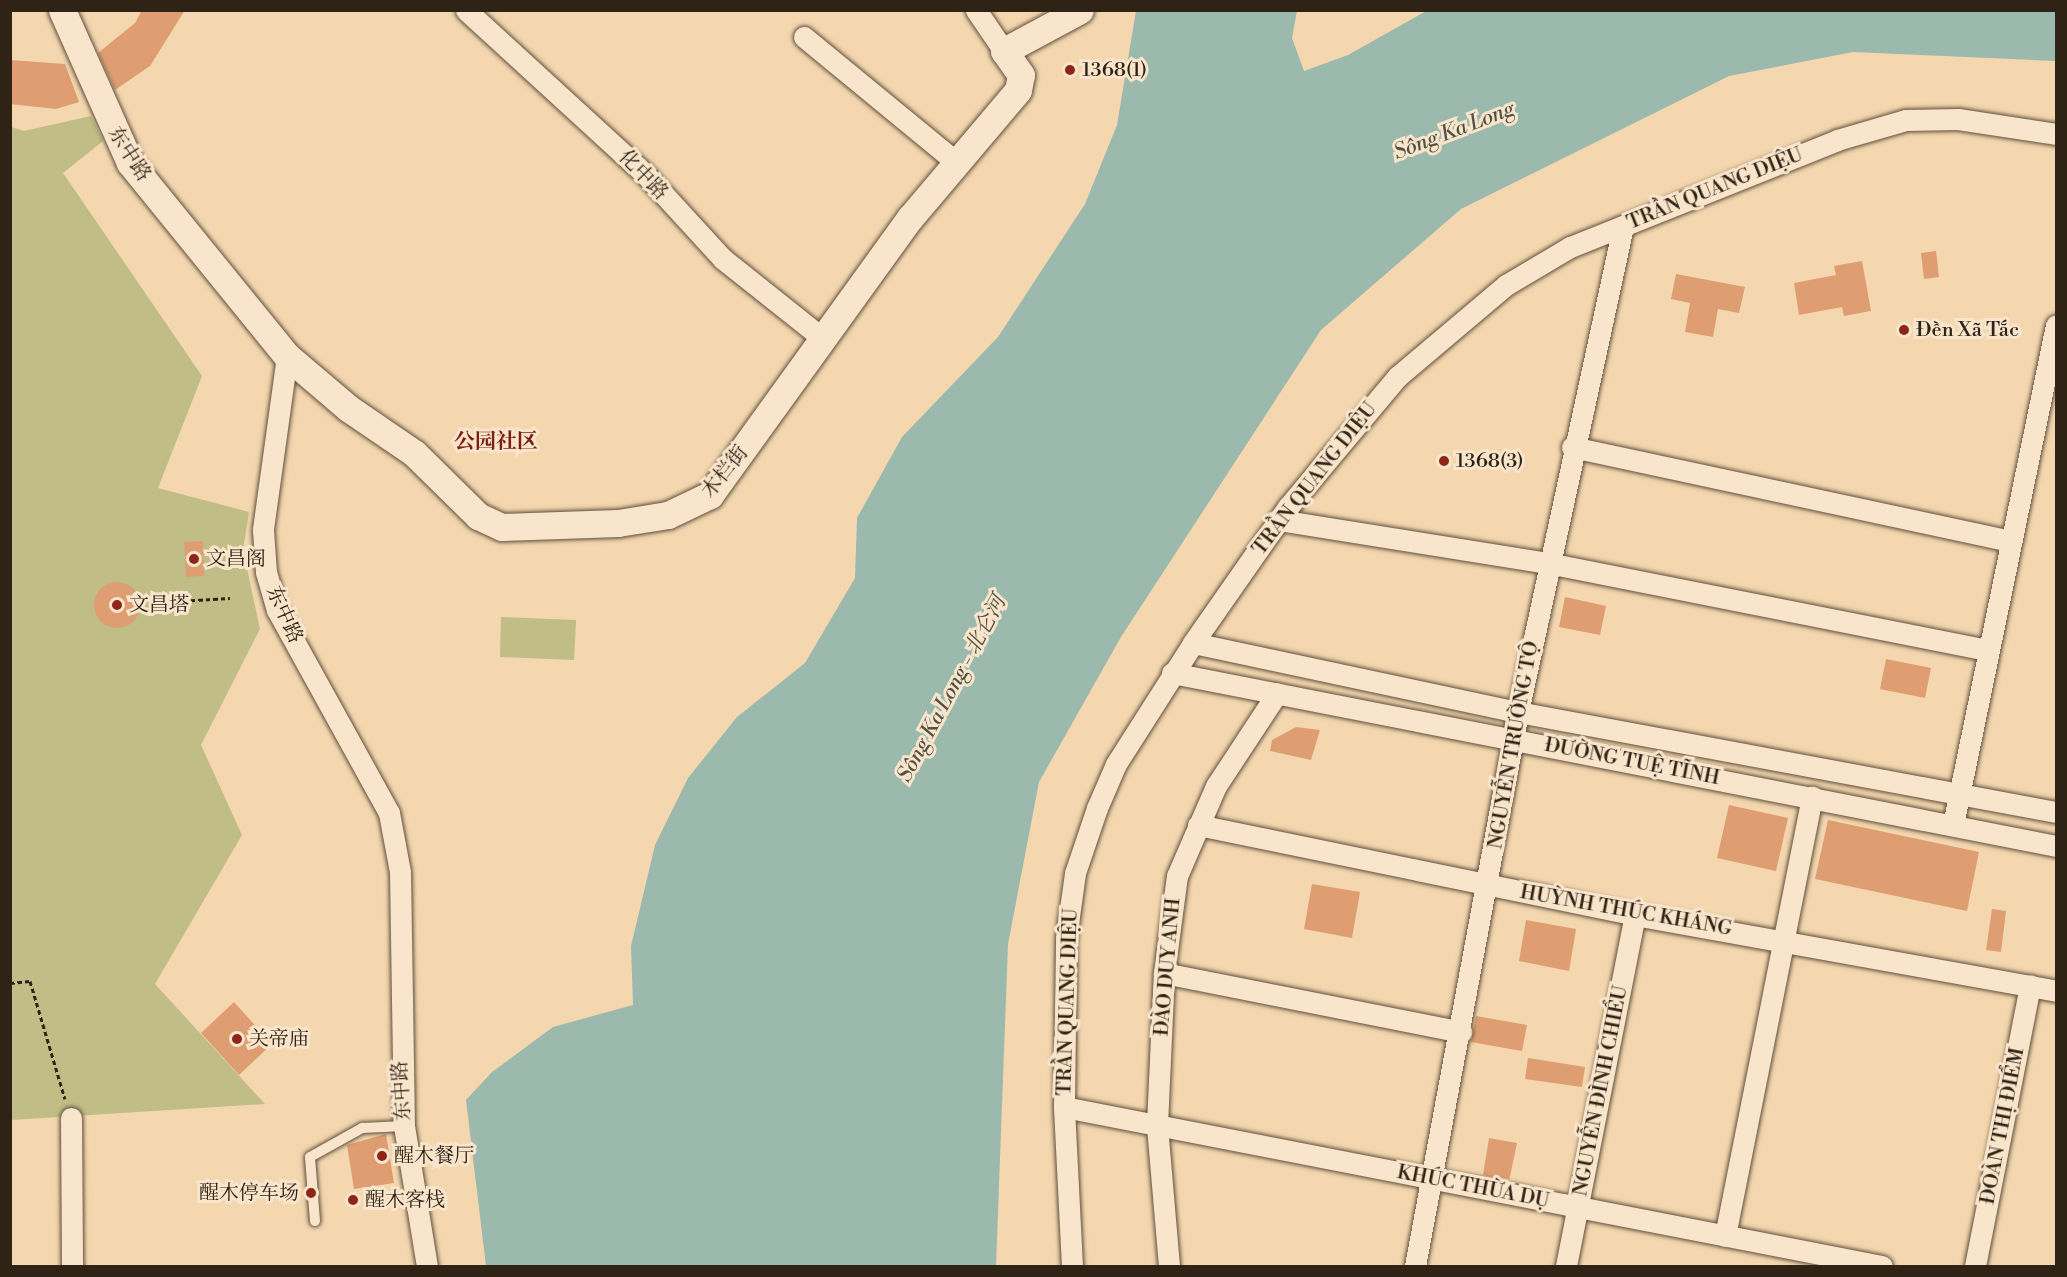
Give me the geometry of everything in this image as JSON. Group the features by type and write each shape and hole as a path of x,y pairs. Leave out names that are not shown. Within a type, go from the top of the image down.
{"street":[{"name":"东中路","path":"62,10 130,163 288,356 263,530 266,572 277,610 389,813 400,872 404,1126 427,1266"},
{"name":"化中路","path":"466,10 633,162 723,260 821,337"},
{"path":"976,10 1004,51 1080,10"},
{"path":"804,38 955,161"},
{"name":"木栏街","path":"288,356 348,408 414,453 488,523 618,523 668,515 710,495 821,337 955,161 1018,90 1021,75 1004,51"},
{"name":"TRẦN QUANG DIỆU","path":"1072,1266 1064,1107 1066,938 1075,873 1116,764 1172,673 1279,520 1397,376 1506,285 1570,247 1837,140 1906,120 1958,119 2056,134"},
{"name":"NGUYỄN TRƯỜNG TỘ","path":"1415,1266 1490,886 1518,712 1572,447 1623,226"},
{"path":"1953,825 1986,650 2056,325"},
{"path":"1572,447 2010,541"},
{"path":"1279,520 1548,563 1986,650"},
{"name":"ĐƯỜNG TUỆ TĨNH","path":"1193,643 1518,712 1958,791 2056,812"},
{"name":"ĐƯỜNG TUỆ TĨNH","path":"1172,673 2056,846"},
{"name":"ĐÀO DUY ANH","path":"1169,1266 1157,1125 1164,973 1177,876 1198,825 1277,693"},
{"path":"1725,1236 1812,797"},
{"name":"HUỲNH THÚC KHÁNG","path":"1198,825 1635,915 1784,939 2056,991"},
{"name":"NGUYỄN ĐÌNH CHIỂU","path":"1566,1266 1635,915"},
{"path":"1164,973 1461,1032"},
{"name":"ĐOÀN THỊ ĐIỂM","path":"1975,1266 2030,985"},
{"name":"KHÚC THỪA DỤ","path":"1064,1107 1882,1266"},
{"path":"71,1118 72,1266"}],"lane":[{"path":"315,1221 310,1157 362,1128 404,1126"}],"path":[{"path":"161,602 230,598"},
{"path":"10,983 30,981 71,1118"}],"shaded area":[{"path":"91,116 103,141 63,173 202,376 158,488 249,512 243,550 260,629 201,745 242,835 155,984 265,1104 11,1120 11,127 24,131"},
{"path":"501,617 576,620 574,660 500,657"}],"water":[{"path":"1428,10 2056,11 2056,61 1853,52 1729,76 1461,209 1321,330 1121,637 1039,782 1008,944 996,1266 486,1266 466,1100 492,1072 553,1027 633,1005 631,946 655,845 688,778 737,717 805,663 855,578 857,518 902,437 998,337 1085,204 1117,125 1136,11 1297,11 1292,38 1304,71 1348,55"}],"building":[{"path":"142,10 185,10 150,66 115,90 98,53 135,23"},
{"path":"10,60 65,64 79,102 56,109 10,104"},
{"path":"1936,251 1939,277 1924,279 1921,253"},
{"path":"1862,261 1871,311 1844,316 1842,307 1799,315 1794,283 1836,275 1834,266"},
{"path":"1676,274 1745,287 1739,313 1718,309 1713,337 1685,332 1690,303 1671,299"},
{"name":"文昌阁","path":"203,541 204,576 186,577 184,542"},
{"name":"文昌塔","path":"117,582 133,589 140,605 133,621 117,628 101,621 94,605 101,589"},
{"path":"1565,597 1606,606 1600,635 1559,627"},
{"path":"1886,659 1931,668 1925,698 1880,689"},
{"path":"1296,727 1320,730 1311,760 1270,751 1272,740"},
{"path":"1729,805 1788,818 1776,871 1717,858"},
{"path":"1828,820 1979,852 1967,911 1815,879"},
{"path":"1312,884 1360,892 1352,938 1304,929"},
{"path":"1992,909 2006,911 2001,952 1986,950"},
{"path":"1526,920 1576,929 1569,971 1519,961"},
{"name":"关帝庙","path":"234,1002 272,1044 239,1075 201,1033"},
{"path":"1476,1016 1527,1025 1522,1051 1471,1042"},
{"path":"1528,1058 1585,1067 1582,1087 1525,1079"},
{"path":"386,1134 394,1183 354,1189 347,1145"},
{"path":"1489,1138 1517,1143 1509,1181 1483,1175"}],"place":[{"name":"1368(1)","path":"1070,70"},
{"name":"Đền Xã Tắc","path":"1904,330"},
{"name":"1368(3)","path":"1444,461"},
{"name":"文昌阁","path":"194,559"},
{"name":"文昌塔","path":"117,605"},
{"name":"关帝庙","path":"237,1039"},
{"name":"醒木餐厅","path":"382,1156"},
{"name":"醒木停车场","path":"311,1193"},
{"name":"醒木客栈","path":"353,1200"}],"district":[{"name":"公园社区","path":"496,442"}],"water label":[{"name":"Sông Ka Long","path":"1454,131"},
{"name":"Sông Ka Long - 北仑河","path":"952,689"}]}
